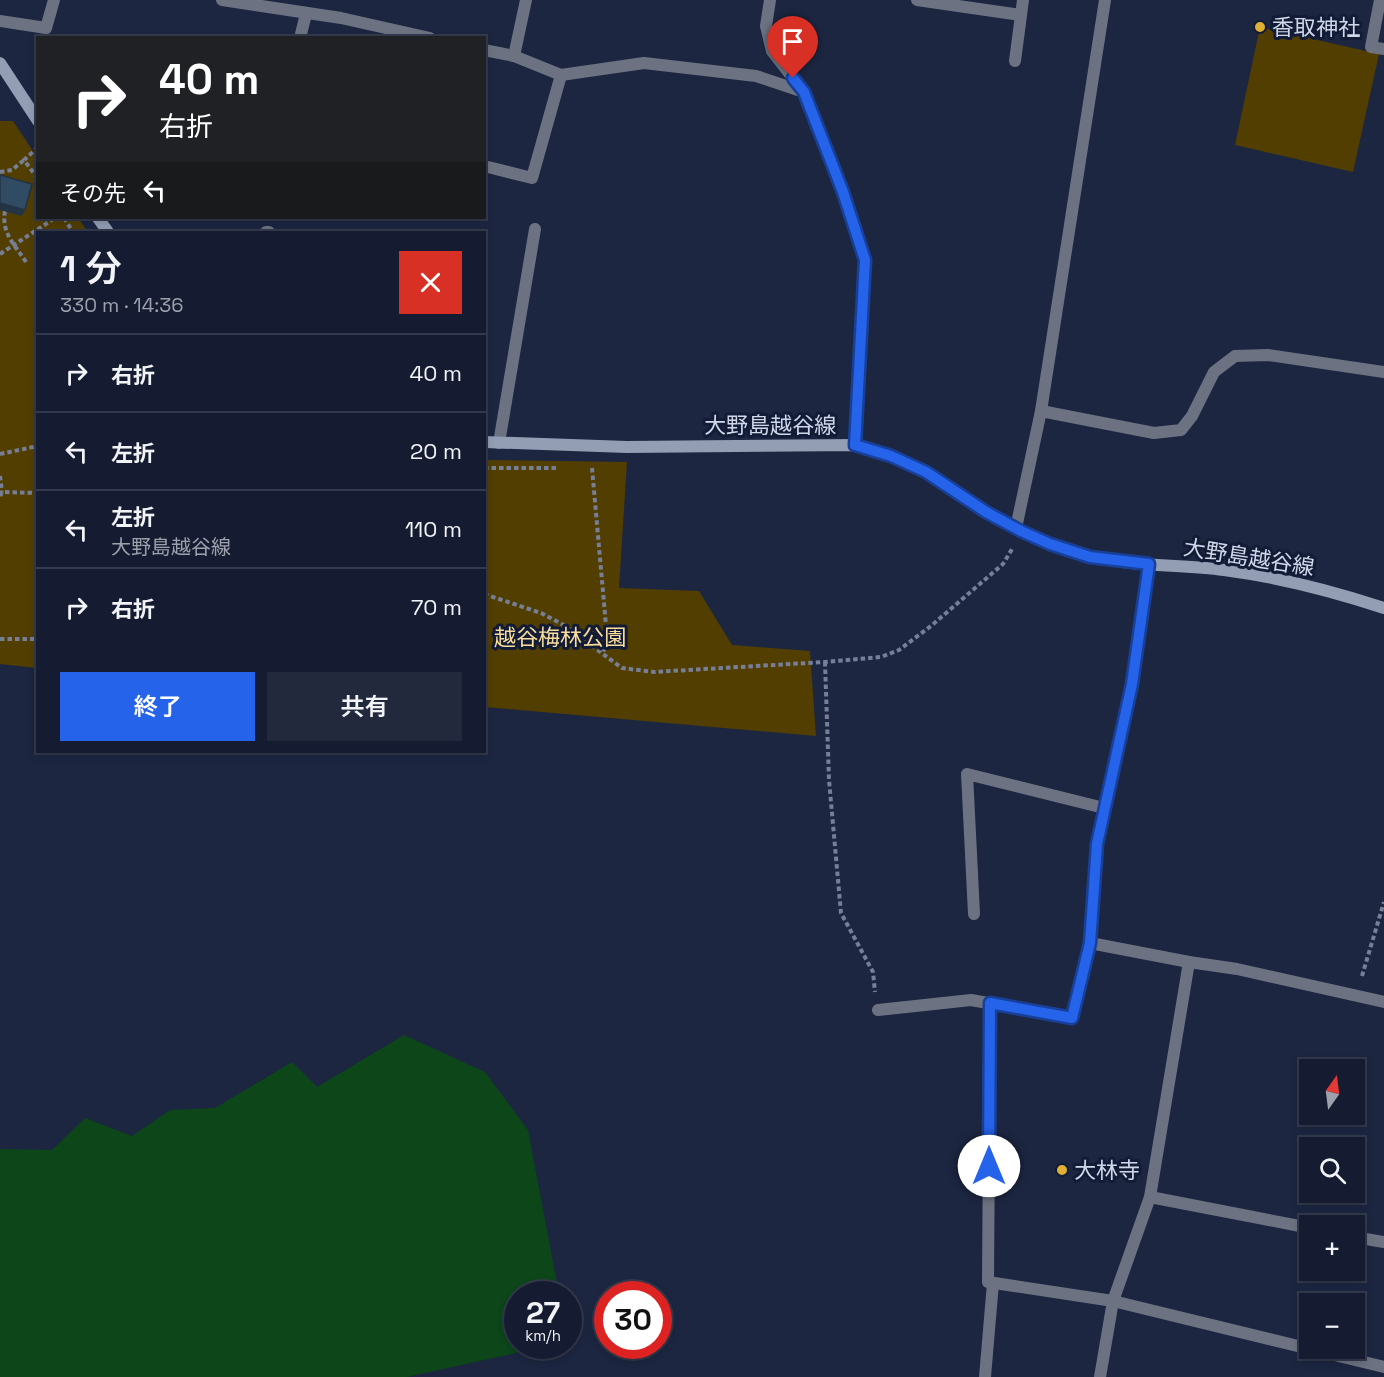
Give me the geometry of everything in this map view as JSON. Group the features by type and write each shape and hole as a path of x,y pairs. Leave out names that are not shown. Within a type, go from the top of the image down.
{"main road":[{"path":"0,63 36,119"},
{"name":"大野島越谷線","path":"486,442 621,447 855,445 891,456 926,472 986,512 1016,528 1050,544 1090,557 1223,570 1269,577 1384,608"}],"street":[{"path":"0,21 46,28 54,0"},
{"path":"222,0 341,18 421,36"},
{"path":"514,56 526,0"},
{"path":"770,0 766,26 771,51 804,92 843,192 865,260 855,445"},
{"path":"917,0 1021,15"},
{"path":"1015,61 1023,0"},
{"path":"1016,528 1041,411 1105,0"},
{"path":"1380,0 1371,47 1384,49"},
{"path":"300,36 306,14"},
{"path":"486,50 514,56 561,75 644,63 756,76 804,92"},
{"path":"486,167 531,178 561,75"},
{"path":"499,443 535,229"},
{"path":"1041,411 1154,433 1180,430 1192,416 1214,372 1234,356 1268,356 1384,372"},
{"path":"878,1010 971,1000 1072,1018 1090,943 1097,844 1132,684 1149,564"},
{"path":"974,914 967,774 1104,808"},
{"path":"1090,943 1189,963 1237,969 1384,1002"},
{"path":"1100,1377 1113,1301 1150,1197 1189,963"},
{"path":"990,1003 988,1282 1113,1301 1384,1367"},
{"path":"1150,1197 1299,1226"},
{"path":"1365,1239 1384,1242"},
{"path":"985,1377 993,1283"}],"path":[{"path":"0,172 12,170 36,149"},
{"path":"24,160 36,176"},
{"path":"5,211 3,222 6,233 26,262"},
{"path":"0,254 53,219"},
{"path":"0,454 36,446"},
{"path":"592,468 607,637 603,654"},
{"path":"0,476 1,494 36,494"},
{"path":"486,595 541,613 562,624 622,668 654,672 881,657 899,650 931,626 1003,564 1013,546"},
{"path":"0,639 36,639"},
{"path":"825,662 830,780 841,913 873,972 878,1010"},
{"path":"1356,995 1384,902"}],"green space":[{"path":"1260,27 1379,54 1353,172 1235,145"},
{"path":"0,121 13,121 36,156 36,219 79,219 87,231 36,231 36,668 0,664"},
{"name":"越谷梅林公園","path":"486,460 627,462 619,588 699,591 732,645 810,651 816,736 486,707"}],"shaded area":[{"path":"404,1035 485,1072 528,1130 557,1281 504,1281 504,1356 407,1377 0,1377 0,1149 52,1150 85,1118 132,1136 170,1110 215,1108 292,1062 317,1087"}],"building":[{"path":"0,175 32,184 25,210 0,203"}],"place":[{"name":"香取神社","path":"1260,27"},
{"name":"大林寺","path":"1062,1170"}],"route":[{"path":"793,78 804,92 843,192 865,260 855,445 891,456 926,472 986,512 1050,544 1090,557 1149,564 1132,684 1097,844 1090,943 1072,1018 990,1003 989,1166"}]}
